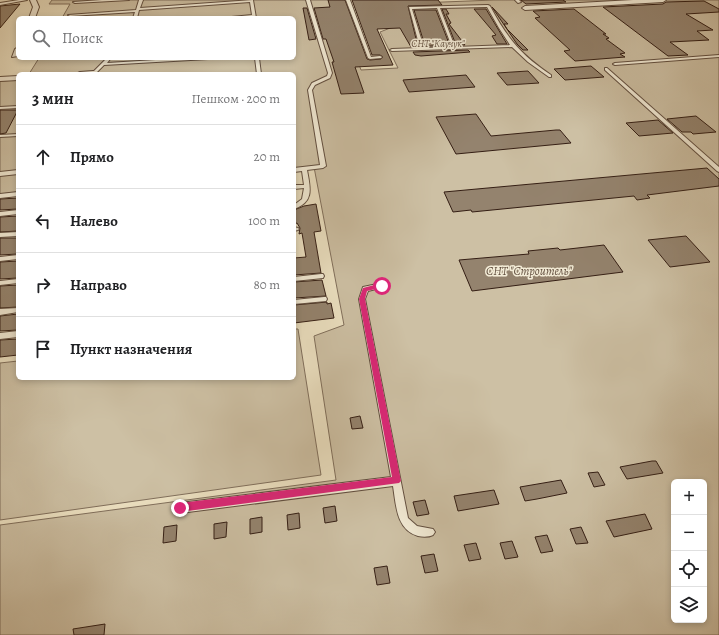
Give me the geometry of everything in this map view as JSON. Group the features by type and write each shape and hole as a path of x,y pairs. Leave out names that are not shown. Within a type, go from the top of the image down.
{"street":[{"path":"33,0 36,7 33,16"},
{"path":"525,8 663,0"},
{"path":"0,79 16,78"}],"lane":[{"path":"0,4 26,0"},
{"path":"75,2 126,0"},
{"path":"135,16 140,0"},
{"path":"70,15 251,0 253,16"},
{"path":"296,170 323,166 310,90 313,84 329,77 330,73 308,0"},
{"path":"348,0 370,58 380,57"},
{"path":"422,50 410,8 488,6 512,46 528,62 550,76"},
{"path":"438,7 454,48"},
{"path":"392,50 512,46"},
{"path":"615,64 719,56"},
{"path":"95,72 107,60"},
{"path":"104,64 173,60"},
{"path":"256,60 259,72"},
{"path":"606,69 719,170"},
{"path":"0,108 16,107"},
{"path":"0,136 16,135"},
{"path":"296,206 302,204 306,199 307,186 304,169"},
{"path":"0,174 16,172"},
{"path":"296,187 307,186"},
{"path":"0,196 16,194"},
{"path":"0,214 16,212"},
{"path":"0,235 16,234"},
{"path":"0,259 16,257"},
{"path":"296,279 320,276"},
{"path":"0,283 16,281"},
{"path":"382,286 365,289 362,299 396,481 404,520 410,529 416,532 430,532"},
{"path":"296,302 324,299"},
{"path":"0,312 16,310"},
{"path":"0,336 16,334"},
{"path":"180,508 396,481"}],"green space":[{"name":"СНТ \"Строитель\"","path":"52,0 335,0 361,70 398,68 380,32 398,25 393,4 494,0 719,0 719,635 0,635 0,525 336,480 314,336 344,325 314,167 296,169 296,72 30,72 38,60 296,60 296,16 63,16 70,4 49,4"},
{"path":"16,80 16,192 0,194 0,81"},
{"path":"296,329 298,329 321,475 0,520 0,363 16,361 16,380 296,380"}],"building":[{"path":"328,0 345,0 367,59 370,60 381,59 383,57 380,55 372,55 352,0 438,0 442,5 408,6 418,47 411,47 400,28 377,29 393,65 355,67 364,93 341,94 332,62 334,62 326,39 323,39 314,8 330,7"},
{"path":"521,0 563,0 566,2 526,4"},
{"path":"704,1 719,9 719,12 686,14 713,30 697,31 709,40 670,42 688,55 668,56 603,7 663,4 666,2"},
{"path":"20,4 0,28 0,6"},
{"path":"492,7 508,24 504,24 507,29 528,50 523,50 517,44"},
{"path":"303,8 307,8 316,39 309,40"},
{"path":"442,9 446,9 449,14 446,14 451,23 449,24 465,45 456,45"},
{"path":"474,9 486,9 507,44 497,44 492,36 496,35"},
{"path":"574,9 606,34 603,34 609,38 606,39 625,53 620,54 625,57 575,61 564,51 570,50 535,18 540,17 533,11"},
{"path":"414,10 436,10 450,46 425,46"},
{"path":"468,50 470,52 421,56 415,55 413,52"},
{"path":"591,66 604,77 565,80 554,69"},
{"path":"528,71 539,83 507,85 497,73"},
{"path":"466,75 475,87 409,92 403,80"},
{"path":"0,110 16,110 16,114 6,133 0,134"},
{"path":"476,114 491,136 560,130 571,143 456,154 436,117"},
{"path":"696,116 716,132 693,134 691,132 682,132 667,119"},
{"path":"658,120 673,133 639,136 626,123"},
{"path":"707,168 719,179 719,186 647,195 650,198 637,200 634,196 472,212 471,210 453,212 444,192"},
{"path":"16,198 16,209 0,210 0,199"},
{"path":"316,204 321,231 314,232 321,273 296,275 296,258 306,257 302,233 299,234 300,228 296,223 296,209"},
{"path":"16,216 16,231 0,232 0,217"},
{"path":"686,236 710,262 670,267 648,240"},
{"path":"0,238 16,238 16,254 0,255"},
{"path":"604,245 623,272 472,291 459,260 529,254 528,251 558,248 560,250"},
{"path":"16,261 16,278 0,279 0,262"},
{"path":"322,280 326,296 296,298 296,282"},
{"path":"16,285 16,307 0,308 0,286"},
{"path":"327,302 327,304 331,303 334,318 296,323 296,305"},
{"path":"16,314 16,330 0,331 0,316"},
{"path":"16,339 16,355 0,357 0,340"},
{"path":"360,416 363,428 352,429 350,418"},
{"path":"656,461 663,473 627,479 620,467"},
{"path":"598,472 605,485 594,487 588,473"},
{"path":"561,480 567,493 525,501 520,487"},
{"path":"494,490 499,504 458,511 454,496"},
{"path":"425,500 429,514 417,516 413,502"},
{"path":"335,506 337,521 325,523 323,508"},
{"path":"299,513 300,528 288,530 287,515"},
{"path":"645,514 652,529 614,537 606,521"},
{"path":"262,517 262,532 250,534 250,519"},
{"path":"227,522 226,537 214,539 214,524"},
{"path":"177,525 176,541 163,543 164,527"},
{"path":"581,527 588,543 576,544 570,529"},
{"path":"547,535 553,551 541,553 535,537"},
{"path":"512,541 518,557 505,559 500,543"},
{"path":"476,543 481,559 469,561 464,545"},
{"path":"434,554 438,571 425,573 421,556"},
{"path":"387,566 390,583 377,585 374,568"},
{"path":"105,624 104,635 74,635 73,629"}],"route":[{"path":"180,508 396,481 362,299 362,294 365,289 382,286"}],"park label":[{"name":"СНТ \"Каучук\"","path":"438,43"}]}
